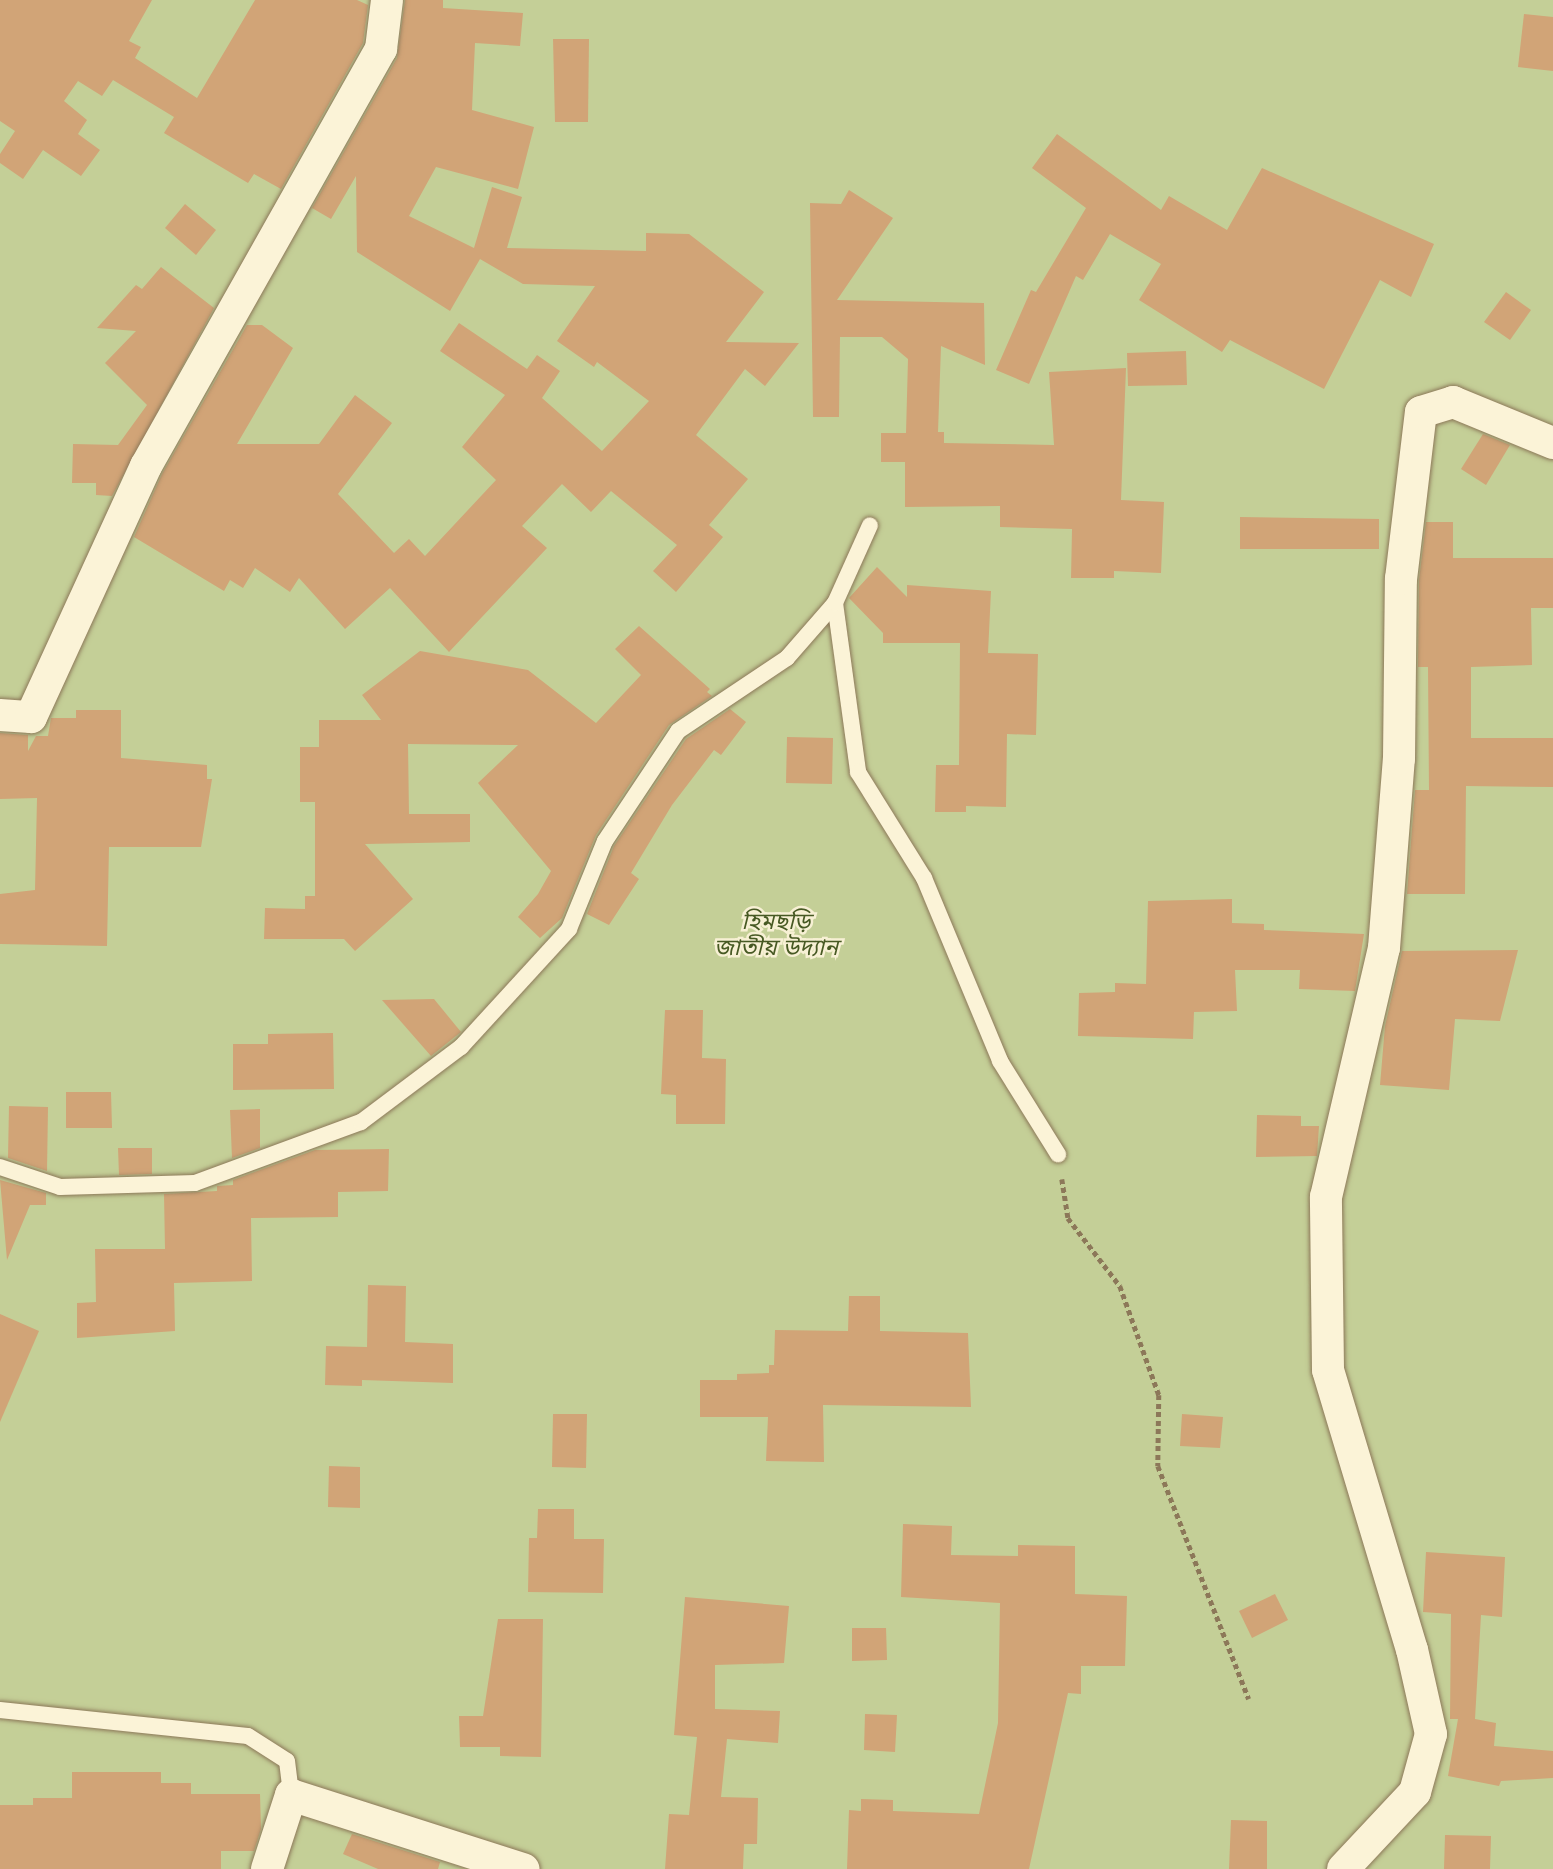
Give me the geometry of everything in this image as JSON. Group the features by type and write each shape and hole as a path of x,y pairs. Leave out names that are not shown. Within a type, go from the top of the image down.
{"street":[{"path":"0,715 32,717 146,466 381,49 387,0"},
{"path":"1343,1869 1415,1792 1430,1734 1412,1650 1328,1370 1326,1197 1384,948 1399,759 1401,579 1421,412 1452,402 1553,443"},
{"path":"267,1869 291,1795 523,1869"}],"lane":[{"path":"0,1167 60,1187 195,1183 361,1122 461,1047 569,929 605,841 678,731 787,658 835,603 870,525"},
{"path":"835,603 858,772 924,878 1000,1061 1058,1154"},
{"path":"0,1710 248,1736 287,1761 291,1795"}],"path":[{"path":"1058,1154 1068,1218 1120,1286 1155,1382 1159,1395 1158,1466 1249,1699"}],"green space":[{"name":"হিমছড়ি জাতীয় উদ্যান","path":"0,0 1553,0 1553,1869 0,1869"}],"building":[{"path":"0,0 152,0 129,41 141,47 135,58 197,98 255,0 357,0 368,5 363,43 281,189 254,174 248,183 164,133 174,117 113,80 102,96 78,81 64,101 87,120 78,134 100,150 81,176 43,150 23,179 0,163 0,154 15,131 0,121"},
{"path":"405,0 443,0 443,8 523,13 520,46 475,43 472,110 534,127 518,189 436,167 409,216 474,248 492,187 522,197 507,248 646,251 646,233 689,234 764,292 726,342 799,343 765,386 745,369 696,435 748,479 709,525 723,537 676,592 653,571 677,545 611,491 591,512 562,484 522,526 547,548 449,652 390,588 345,629 299,578 290,592 255,568 243,588 230,580 224,591 134,537 162,474 247,325 262,325 293,348 237,444 319,444 355,395 392,423 338,494 394,553 409,539 425,556 496,480 462,447 505,395 440,351 459,323 527,369 537,355 560,371 542,398 602,451 649,401 597,362 594,367 557,341 595,286 523,284 480,259 450,311 357,252 356,176 331,219 312,208 397,58"},
{"path":"1524,14 1553,17 1553,71 1518,67"},
{"path":"553,39 589,39 588,122 555,122"},
{"path":"1057,134 1161,210 1169,196 1227,230 1262,168 1434,244 1411,297 1380,280 1324,389 1230,340 1222,352 1139,300 1161,264 1110,234 1083,280 1076,276 1029,384 996,370 1031,290 1036,292 1086,208 1032,168"},
{"path":"849,190 893,218 837,300 984,303 985,365 941,346 938,432 944,432 944,443 1054,445 1049,372 1126,368 1121,500 1164,502 1161,573 1114,571 1114,578 1071,578 1072,529 1000,527 1000,506 905,507 905,462 881,462 881,433 906,433 908,359 882,337 840,337 839,417 813,417 810,203 841,204"},
{"path":"185,204 216,230 196,255 165,228"},
{"path":"161,267 214,308 112,496 96,495 96,483 72,483 73,444 118,445 147,405 105,363 136,331 97,328 136,285 142,289"},
{"path":"1506,292 1531,310 1510,340 1484,322"},
{"path":"1186,351 1187,385 1128,386 1127,353"},
{"path":"1483,434 1510,445 1486,485 1461,469"},
{"path":"1240,517 1379,519 1379,549 1240,549"},
{"path":"1426,522 1453,522 1453,558 1553,558 1553,608 1531,608 1532,665 1471,667 1471,738 1553,738 1553,787 1466,786 1465,894 1407,894 1415,790 1429,790 1428,667 1418,667 1419,580"},
{"path":"877,567 907,597 907,585 991,591 988,653 1038,654 1036,735 1007,734 1006,807 966,806 966,812 935,812 936,765 959,765 960,643 883,643 883,633 849,598"},
{"path":"639,626 710,689 707,692 712,696 669,725 596,835 562,918 540,938 518,917 538,894 551,871 478,783 518,745 408,744 409,814 470,814 470,842 365,844 413,899 355,951 344,939 264,939 265,908 305,909 305,896 315,896 315,802 300,802 300,747 319,747 319,720 381,720 362,695 420,651 528,670 596,723 641,675 615,649"},
{"path":"730,709 746,722 721,755 714,750 672,805 631,873 639,879 609,925 587,914 614,846 686,739"},
{"path":"76,710 121,710 121,758 207,765 207,779 212,779 201,847 109,847 107,946 0,944 0,894 35,890 37,798 0,799 0,733 28,735 28,751 36,736 48,736 51,718 76,718"},
{"path":"787,737 833,738 832,784 786,783"},
{"path":"1232,899 1232,923 1264,924 1264,930 1364,934 1355,991 1299,989 1300,970 1235,970 1237,1011 1194,1012 1193,1039 1078,1036 1079,993 1115,992 1115,983 1146,984 1148,901"},
{"path":"1518,950 1500,1021 1455,1019 1449,1090 1380,1085 1385,1026 1402,951"},
{"path":"434,999 461,1032 431,1056 382,1000"},
{"path":"665,1010 703,1010 702,1058 726,1059 725,1124 676,1124 676,1095 661,1094"},
{"path":"333,1033 334,1089 233,1090 233,1044 268,1044 268,1034"},
{"path":"66,1092 111,1092 112,1128 66,1128"},
{"path":"9,1106 48,1107 47,1171 8,1158"},
{"path":"260,1109 260,1148 232,1158 230,1110"},
{"path":"1257,1115 1301,1116 1301,1126 1319,1126 1317,1156 1256,1157"},
{"path":"118,1148 152,1148 152,1174 119,1175"},
{"path":"389,1149 388,1191 338,1192 338,1217 251,1218 252,1281 174,1283 175,1331 77,1338 77,1303 96,1302 95,1249 165,1249 164,1194 217,1191 217,1186 233,1185 233,1180 315,1150"},
{"path":"0,1180 46,1193 46,1205 30,1205 7,1260"},
{"path":"368,1285 406,1286 405,1342 453,1344 453,1383 362,1380 362,1386 325,1385 326,1346 367,1347"},
{"path":"849,1296 880,1296 880,1331 968,1333 971,1407 823,1405 824,1462 766,1461 768,1417 700,1417 700,1380 737,1380 737,1374 769,1373 769,1365 774,1365 775,1330 848,1331"},
{"path":"0,1314 39,1331 0,1422"},
{"path":"553,1414 587,1414 586,1468 552,1467"},
{"path":"1182,1414 1223,1417 1220,1448 1180,1446"},
{"path":"329,1466 360,1467 360,1508 328,1507"},
{"path":"538,1509 574,1509 574,1539 604,1539 603,1593 528,1592 529,1538 537,1538"},
{"path":"903,1524 952,1526 951,1555 1018,1556 1018,1545 1075,1546 1075,1594 1127,1596 1125,1666 1081,1666 1081,1694 1068,1693 1029,1869 847,1869 849,1810 861,1811 861,1799 893,1800 893,1811 979,1814 998,1723 1000,1603 901,1597"},
{"path":"1426,1552 1505,1557 1502,1617 1481,1615 1475,1719 1496,1723 1494,1746 1553,1751 1553,1778 1501,1781 1499,1786 1448,1776 1458,1719 1450,1719 1451,1614 1423,1612"},
{"path":"1275,1594 1288,1620 1252,1638 1239,1611"},
{"path":"685,1597 789,1606 784,1663 715,1665 715,1709 780,1711 778,1743 727,1739 721,1797 758,1798 757,1844 744,1844 743,1869 665,1869 669,1814 689,1815 697,1737 674,1735"},
{"path":"498,1619 543,1619 541,1757 500,1756 500,1747 460,1747 459,1716 483,1716"},
{"path":"852,1628 886,1628 887,1660 852,1661"},
{"path":"865,1714 897,1715 895,1752 864,1750"},
{"path":"72,1772 161,1772 161,1783 191,1783 191,1794 260,1794 261,1829 254,1851 221,1851 221,1869 0,1869 0,1805 33,1805 33,1798 72,1798"},
{"path":"1231,1820 1267,1821 1267,1869 1229,1869"},
{"path":"352,1834 440,1862 438,1869 378,1869 343,1854"},
{"path":"1445,1835 1491,1836 1490,1869 1444,1869"}]}
